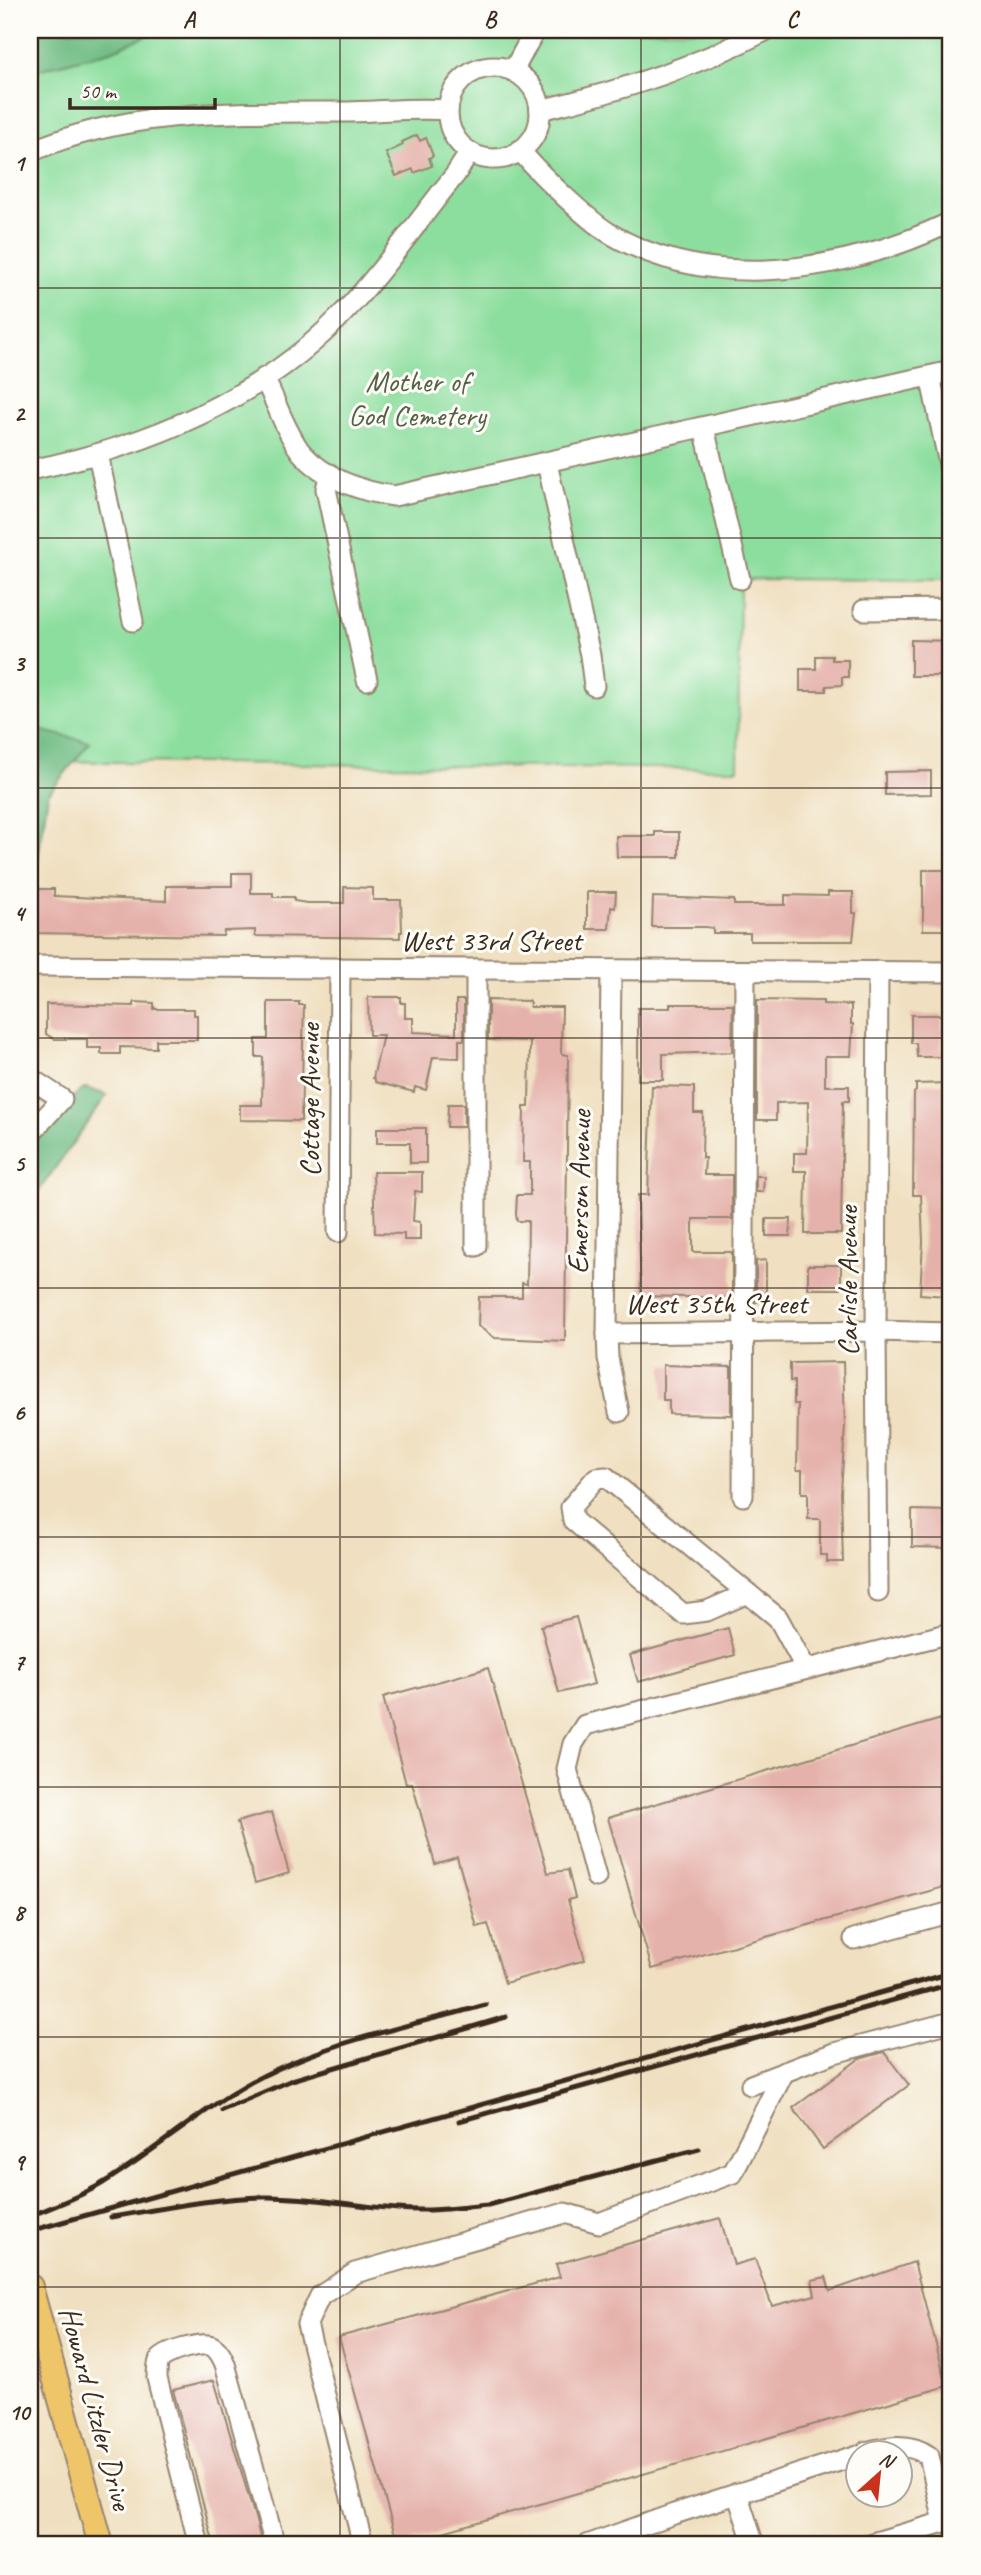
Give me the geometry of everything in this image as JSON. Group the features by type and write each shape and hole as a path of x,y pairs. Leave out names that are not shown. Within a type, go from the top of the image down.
{"main road":[{"name":"Howard Litzler Drive","path":"30,2287 101,2545"}],"street":[{"path":"513,71 535,30"},
{"path":"540,110 599,97 693,64 766,30"},
{"path":"499,67 513,71 532,87 540,110 538,125 531,139 509,156 495,158 470,152 453,134 448,110 451,96 459,83 470,73 499,67"},
{"path":"30,152 89,131 214,112 362,112 414,108 448,110"},
{"path":"520,150 532,166 608,232 636,246 693,264 736,270 786,269 839,261 880,250 951,222"},
{"path":"30,470 98,454 176,425 232,398 264,378 308,346 346,311 455,175 470,152"},
{"path":"264,378 301,451 330,474 372,493 394,496 951,371"},
{"path":"930,376 951,473"},
{"path":"704,428 740,579"},
{"path":"98,454 133,621"},
{"path":"547,463 590,654 594,686"},
{"path":"330,474 326,489 367,680"},
{"path":"864,610 951,609"},
{"name":"West 33rd Street","path":"30,966 951,971"},
{"name":"Cottage Avenue","path":"338,1232 340,968"},
{"path":"476,970 476,1246"},
{"name":"Emerson Avenue","path":"611,971 607,1334 608,1358 619,1412"},
{"path":"743,1496 745,971"},
{"name":"Carlisle Avenue","path":"878,971 878,1592"},
{"path":"30,1078 62,1099 30,1134"},
{"name":"West 35th Street","path":"607,1334 876,1331 951,1333"},
{"path":"748,1593 707,1611 683,1614 573,1520 571,1507 596,1478 606,1477 748,1593 778,1618 806,1669"},
{"path":"596,1877 567,1769 573,1744 585,1725 951,1633"},
{"path":"854,1939 951,1912"},
{"path":"751,2085 834,2053 951,2022"},
{"path":"363,2545 307,2324 320,2296 355,2273 565,2213 599,2223 733,2173 784,2072"},
{"path":"199,2545 157,2369 166,2354 207,2344 214,2347 225,2364 275,2545"},
{"path":"865,2545 948,2521 929,2456 914,2447"},
{"path":"587,2545 844,2460"},
{"path":"737,2493 754,2545"}],"green space":[{"name":"Mother of God Cemetery","path":"30,30 951,30 951,580 740,579 738,769 30,761"},
{"path":"30,30 160,30 111,51 30,72"},
{"path":"30,728 90,742 48,794 37,864 30,863"},
{"path":"85,1088 107,1095 30,1203 30,1128"}],"building":[{"path":"417,135 420,141 426,138 433,156 429,158 432,166 414,173 413,169 396,176 386,153"},
{"path":"911,640 951,641 951,676 911,676"},
{"path":"816,656 848,660 848,677 842,677 842,685 826,686 826,691 800,691 800,669 816,669"},
{"path":"931,771 931,794 885,795 885,772"},
{"path":"655,832 679,832 679,857 617,857 616,836 655,836"},
{"path":"923,870 949,870 949,930 923,930"},
{"path":"232,873 251,873 251,893 273,893 273,897 294,897 294,901 307,903 344,903 344,887 373,888 373,900 401,900 400,938 255,936 255,930 224,931 223,936 30,933 30,889 54,889 54,896 166,901 166,886 232,886"},
{"path":"587,892 616,892 615,908 611,907 609,929 587,929"},
{"path":"828,892 853,892 853,913 856,913 853,941 750,941 750,933 713,933 713,928 706,927 652,927 653,897 734,900 734,905 785,905 785,895 828,896"},
{"path":"368,997 401,997 401,1003 405,1003 405,1018 413,1018 413,1032 456,1034 456,1000 464,1000 464,1040 459,1040 459,1058 433,1057 426,1090 415,1087 414,1092 375,1082 373,1078 383,1035 369,1035"},
{"path":"488,1000 530,1001 530,1007 562,1007 561,1052 568,1055 565,1341 495,1338 478,1326 479,1297 522,1297 522,1283 527,1284 528,1221 517,1221 517,1195 530,1195 530,1162 523,1162 524,1107 529,1107 530,1041 488,1040"},
{"path":"757,1000 823,1001 823,1004 851,1005 851,1056 825,1056 825,1086 849,1086 849,1101 843,1101 841,1234 805,1234 806,1171 794,1171 794,1153 807,1153 808,1102 776,1103 776,1120 757,1120"},
{"path":"134,1002 154,1003 154,1009 194,1009 194,1015 197,1015 197,1040 156,1040 156,1048 120,1047 120,1054 101,1054 101,1048 87,1048 87,1039 54,1039 46,1034 46,1004 134,1006"},
{"path":"268,1002 299,1002 299,1005 304,1005 301,1121 240,1120 240,1105 262,1105 263,1057 256,1057 256,1039 268,1039"},
{"path":"670,1004 733,1004 732,1052 663,1054 663,1080 638,1080 638,1008 670,1008"},
{"path":"911,1015 942,1015 942,1057 917,1057 916,1043 911,1043"},
{"path":"948,1083 948,1091 951,1091 951,1290 946,1290 946,1296 920,1294 923,1242 921,1195 913,1195 916,1084"},
{"path":"652,1086 694,1087 694,1113 703,1113 704,1175 732,1175 732,1219 693,1219 693,1252 732,1252 732,1298 641,1296 638,1195 648,1195"},
{"path":"448,1104 464,1104 464,1127 447,1127"},
{"path":"377,1128 426,1128 426,1163 410,1163 410,1143 377,1143"},
{"path":"373,1172 422,1172 422,1192 415,1191 413,1221 420,1222 420,1240 404,1240 404,1234 375,1233"},
{"path":"756,1176 764,1176 763,1192 756,1192"},
{"path":"766,1219 791,1219 790,1236 766,1236"},
{"path":"766,1260 766,1302 756,1302 756,1261"},
{"path":"808,1265 841,1265 841,1289 808,1289"},
{"path":"843,1362 843,1562 827,1562 827,1555 820,1555 820,1519 808,1519 808,1493 802,1493 802,1470 797,1470 798,1404 794,1404 794,1381 790,1381 790,1363"},
{"path":"663,1365 731,1367 731,1415 669,1414 669,1400 663,1400"},
{"path":"912,1510 951,1511 951,1548 912,1547"},
{"path":"576,1617 594,1684 559,1693 541,1626"},
{"path":"728,1628 735,1655 638,1682 630,1655"},
{"path":"488,1668 548,1873 568,1870 575,1898 568,1900 585,1960 505,1983 488,1924 477,1927 457,1857 435,1864 412,1783 406,1784 383,1697"},
{"path":"951,1716 951,1885 652,1969 608,1818"},
{"path":"272,1812 289,1873 255,1883 237,1822"},
{"path":"884,2052 909,2085 823,2149 793,2108 859,2059"},
{"path":"720,2218 734,2265 755,2259 772,2306 815,2295 812,2280 826,2277 830,2291 914,2262 947,2386 398,2545 339,2337 560,2277 556,2264"},
{"path":"214,2380 262,2545 214,2545 173,2390"}],"railway":[{"path":"30,2231 951,1973"},
{"path":"459,2121 951,1984"},
{"path":"30,2216 103,2183 239,2089 297,2060 359,2039 486,2005"},
{"path":"222,2110 292,2080 506,2017"},
{"path":"111,2217 206,2202 264,2197 409,2210 488,2205 699,2149"}]}
